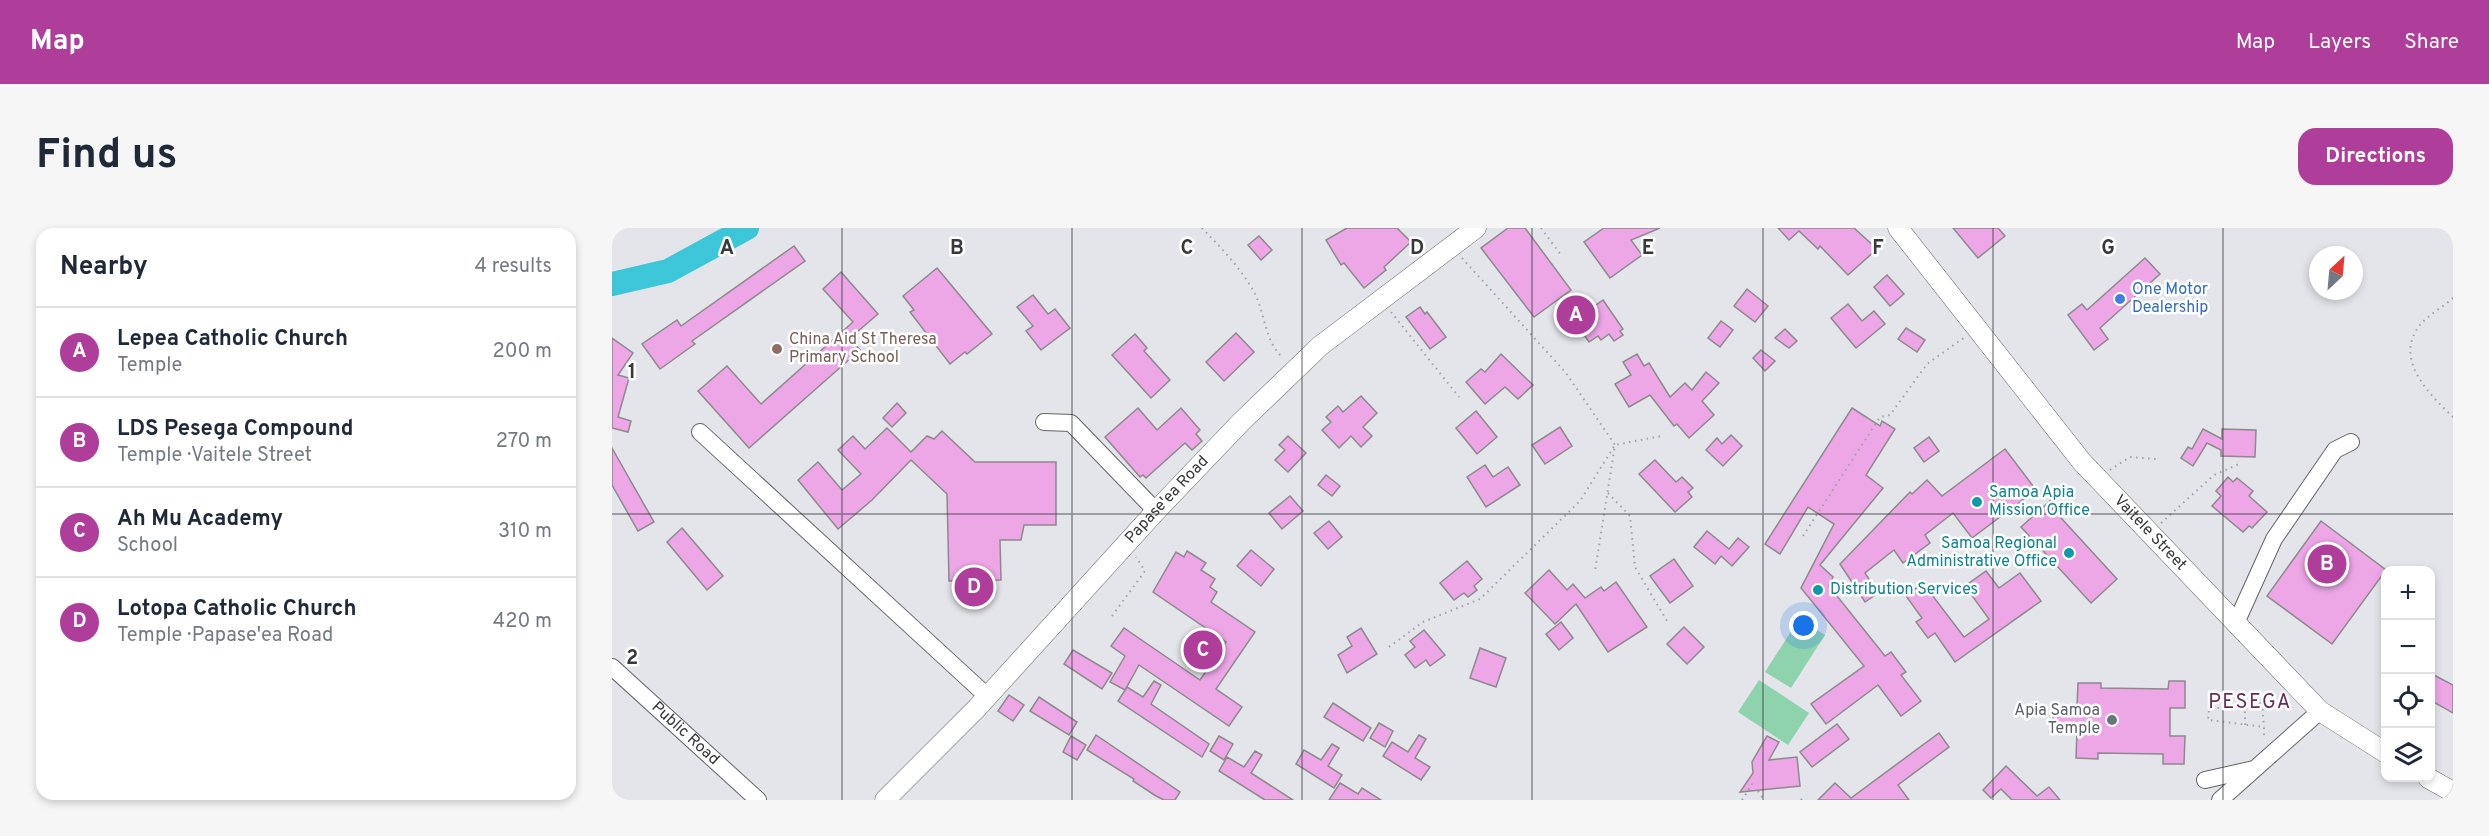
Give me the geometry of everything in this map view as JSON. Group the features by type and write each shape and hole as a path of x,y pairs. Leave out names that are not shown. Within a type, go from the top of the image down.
{"main road":[{"name":"Papase'ea Road","path":"885,800 988,696 1155,511 1241,422 1320,346 1380,298 1476,228"},
{"name":"Vaitele Street","path":"1898,228 2097,477 2320,711 2381,750"},
{"path":"2435,781 2453,792"}],"street":[{"path":"1044,422 1071,423 1155,511"},
{"path":"700,432 988,696"},
{"path":"2236,623 2274,539 2335,450 2351,442"},
{"name":"Public Road","path":"612,667 758,800"},
{"path":"2220,800 2320,711"},
{"path":"2205,780 2255,769"}],"path":[{"path":"1202,228 1256,295 1267,331 1280,356 1297,369"},
{"path":"1541,228 1561,255"},
{"path":"1451,246 1566,373 1615,445 1595,571"},
{"path":"1380,298 1459,397"},
{"path":"2453,298 2420,325 2409,346 2412,365 2434,399 2453,417"},
{"path":"1803,536 1881,417 1890,415 1927,364 1977,328"},
{"path":"1389,647 1423,622 1480,599 1580,501 1615,445 1661,436"},
{"path":"2097,477 2130,456 2156,459"},
{"path":"2150,532 2214,475 2239,464"},
{"path":"1608,494 1630,516 1635,567 1667,621"},
{"path":"1113,616 1144,571 1128,541"},
{"path":"2265,735 2262,703 2266,693"},
{"path":"2262,703 2209,709 2208,720 2264,727"},
{"path":"2245,705 2245,725"},
{"path":"1742,800 1754,781"},
{"path":"1758,791 1764,800"},
{"path":"1802,800 1804,795"}],"green space":[{"path":"1799,619 1825,635 1791,688 1765,672"},
{"path":"1759,680 1809,713 1788,745 1738,712"}],"building":[{"path":"1347,228 1397,228 1411,242 1384,267 1386,270 1364,288 1344,263 1341,265 1326,240"},
{"path":"1508,228 1525,228 1571,290 1534,317 1481,248"},
{"path":"1604,228 1660,228 1631,240 1642,255 1610,278 1584,242"},
{"path":"1778,228 1854,228 1877,249 1848,275 1820,246 1818,249 1799,231 1789,240"},
{"path":"1953,228 1998,228 2005,236 1978,258"},
{"path":"1259,236 1272,250 1261,260 1248,245"},
{"path":"794,246 805,261 692,341 695,344 660,369 642,344 677,320 681,326"},
{"path":"2145,258 2160,274 2100,328 2108,339 2094,350 2068,315 2082,304 2087,310"},
{"path":"937,268 992,334 950,364 910,312 914,310 903,296"},
{"path":"841,272 878,314 850,338 860,350 749,448 698,391 727,366 761,404 853,322 823,289"},
{"path":"1887,275 1904,294 1890,306 1874,287"},
{"path":"1747,289 1768,306 1755,322 1734,306"},
{"path":"1033,295 1048,314 1055,309 1070,328 1041,350 1026,331 1033,326 1017,307"},
{"path":"1603,300 1623,329 1620,331 1623,335 1614,341 1609,334 1601,340 1598,336 1589,342 1582,332 1590,327 1582,315"},
{"path":"1848,304 1862,321 1874,311 1885,324 1856,348 1831,318"},
{"path":"1420,307 1425,314 1427,312 1446,337 1430,349 1406,317"},
{"path":"1721,321 1733,330 1720,347 1708,338"},
{"path":"1906,328 1925,340 1917,352 1898,339"},
{"path":"1785,329 1797,341 1789,348 1775,338"},
{"path":"1236,333 1254,352 1224,381 1206,362"},
{"path":"1135,334 1147,348 1144,351 1170,380 1151,398 1112,355"},
{"path":"612,338 633,353 618,375 629,378 618,417 631,421 628,432 612,428"},
{"path":"1761,350 1775,361 1765,371 1753,358"},
{"path":"1501,354 1533,385 1518,399 1505,387 1485,404 1466,382 1481,369 1485,372"},
{"path":"1637,354 1644,366 1649,363 1670,397 1685,383 1692,390 1706,372 1719,383 1702,401 1714,415 1689,438 1677,424 1674,426 1650,395 1629,407 1615,384 1631,375 1623,362"},
{"path":"1361,396 1377,413 1363,427 1372,436 1361,447 1351,436 1339,448 1322,430 1331,422 1326,417 1338,406 1343,412"},
{"path":"897,403 906,413 892,427 883,418"},
{"path":"1138,408 1157,430 1181,408 1200,430 1196,434 1202,441 1192,450 1185,443 1146,478 1143,475 1140,477 1105,437"},
{"path":"1852,408 1880,426 1882,421 1895,429 1866,475 1883,488 1820,565 1833,577 1829,586 1885,656 1891,652 1906,672 1901,675 1921,701 1901,716 1878,685 1826,724 1811,704 1864,666 1801,588 1834,524 1808,507 1780,554 1765,544"},
{"path":"1476,411 1497,437 1477,454 1456,428"},
{"path":"1560,427 1572,446 1545,464 1532,445"},
{"path":"887,428 911,452 927,436 934,439 942,431 975,462 1056,462 1056,525 1024,525 1021,540 1000,540 1001,580 949,581 947,494 911,460 872,500 838,529 798,480 818,462 842,490 861,474 838,450 853,436 865,449"},
{"path":"2203,429 2222,439 2222,429 2256,430 2255,457 2221,456 2221,450 2207,443 2193,466 2181,458 2188,447 2192,449"},
{"path":"1731,435 1742,446 1723,466 1706,450 1717,438 1722,444"},
{"path":"1288,436 1306,453 1288,472 1275,460 1285,450 1279,445"},
{"path":"1929,437 1939,451 1924,462 1914,448"},
{"path":"612,448 654,522 638,531 612,485"},
{"path":"2005,449 2036,490 1972,538 1953,513 1925,535 1930,543 1903,563 1894,550 1865,573 1878,593 1865,602 1840,564 1910,492 1912,494 1927,480 1942,496"},
{"path":"1655,460 1676,482 1682,477 1693,488 1688,492 1692,497 1675,512 1639,474"},
{"path":"1485,465 1493,477 1508,467 1520,485 1486,507 1467,477"},
{"path":"1326,475 1340,486 1332,496 1318,485"},
{"path":"2228,477 2233,482 2237,478 2253,491 2249,496 2267,512 2252,528 2249,526 2243,532 2212,506 2221,496 2216,491"},
{"path":"1290,496 1303,511 1282,529 1269,513"},
{"name":"Samoa Regional Administrative Office","path":"2051,500 2051,507 2117,579 2091,603 2021,527"},
{"path":"1329,521 1342,537 1328,549 1314,533"},
{"path":"2321,521 2381,566 2381,577 2332,644 2267,596"},
{"path":"682,528 723,576 707,590 667,542"},
{"path":"1707,531 1729,549 1738,538 1749,547 1732,566 1721,556 1715,564 1694,547"},
{"path":"1251,550 1274,569 1261,586 1237,566"},
{"path":"1187,551 1206,563 1201,570 1215,579 1210,587 1217,592 1211,602 1255,632 1216,689 1242,707 1229,726 1139,665 1125,690 1110,682 1125,656 1111,646 1124,628 1200,680 1226,642 1153,592 1176,552 1184,557"},
{"path":"1674,559 1693,586 1670,603 1650,576"},
{"path":"1467,561 1482,579 1474,586 1477,590 1468,597 1464,593 1454,600 1440,583"},
{"path":"1549,570 1567,590 1573,584 1585,598 1601,587 1604,591 1616,582 1647,627 1608,652 1576,604 1555,624 1525,593"},
{"path":"1986,571 1999,588 2020,573 2041,601 1955,662 1935,633 1928,638 1916,622 1922,618 1906,596 1923,583 1964,637 1989,619 1965,586"},
{"path":"1561,622 1573,638 1559,650 1546,634"},
{"path":"1684,627 1704,647 1687,664 1667,644"},
{"path":"1361,628 1377,654 1347,673 1338,655 1352,646 1347,637"},
{"path":"1424,630 1445,655 1430,666 1426,660 1415,668 1405,655 1415,647 1410,641"},
{"path":"1480,648 1506,658 1496,687 1470,678"},
{"path":"1073,650 1112,673 1102,689 1064,664"},
{"path":"2435,676 2453,685 2453,713 2435,703"},
{"path":"1154,681 1161,685 1151,704 1209,744 1202,757 1118,701 1127,687 1143,697"},
{"name":"Apia Samoa Temple","path":"2169,681 2185,681 2185,708 2170,708 2170,736 2185,736 2184,764 2163,764 2163,754 2098,753 2098,759 2076,758 2077,731 2053,731 2053,705 2077,706 2078,683 2101,683 2101,688 2168,689"},
{"path":"1009,695 1024,705 1013,721 998,711"},
{"path":"1039,697 1077,722 1069,735 1030,711"},
{"path":"1333,703 1371,728 1363,741 1324,717"},
{"path":"1379,723 1393,731 1385,747 1370,738"},
{"path":"1837,724 1849,739 1812,767 1800,752"},
{"path":"1939,733 1949,747 1898,785 1909,800 1818,800 1835,783 1851,798"},
{"path":"1096,735 1180,792 1175,800 1164,800 1156,796 1133,781 1134,779 1087,750"},
{"path":"1419,735 1426,739 1415,758 1430,767 1421,780 1383,756 1392,742 1408,752"},
{"path":"1071,736 1086,745 1077,760 1063,752"},
{"path":"1219,736 1233,744 1224,760 1210,751"},
{"path":"1767,736 1779,742 1769,760 1797,757 1800,786 1740,792 1753,773 1752,762"},
{"path":"1332,744 1339,748 1328,766 1342,775 1334,788 1296,764 1304,750 1321,760"},
{"path":"1255,751 1262,755 1251,773 1293,800 1265,800 1219,771 1227,757 1244,767"},
{"path":"2006,766 2037,796 2049,787 2060,800 2012,800 2001,789 1991,798 1983,790"},
{"path":"1340,783 1358,794 1362,788 1381,800 1329,800"}],"waterway":[{"path":"612,284 668,271 747,228"}],"place":[{"name":"One Motor Dealership","path":"2120,299"},
{"name":"Lepea Catholic Church","path":"1576,315"},
{"name":"China Aid St Theresa Primary School","path":"777,349"},
{"name":"Samoa Apia Mission Office","path":"1977,502"},
{"name":"Samoa Regional Administrative Office","path":"2069,553"},
{"name":"LDS Pesega Compound","path":"2327,564"},
{"name":"Lotopa Catholic Church","path":"974,587"},
{"name":"Distribution Services","path":"1818,590"},
{"name":"Ah Mu Academy","path":"1203,650"},
{"name":"Apia Samoa Temple","path":"2112,720"}],"district":[{"name":"PESEGA","path":"2250,703"}]}
